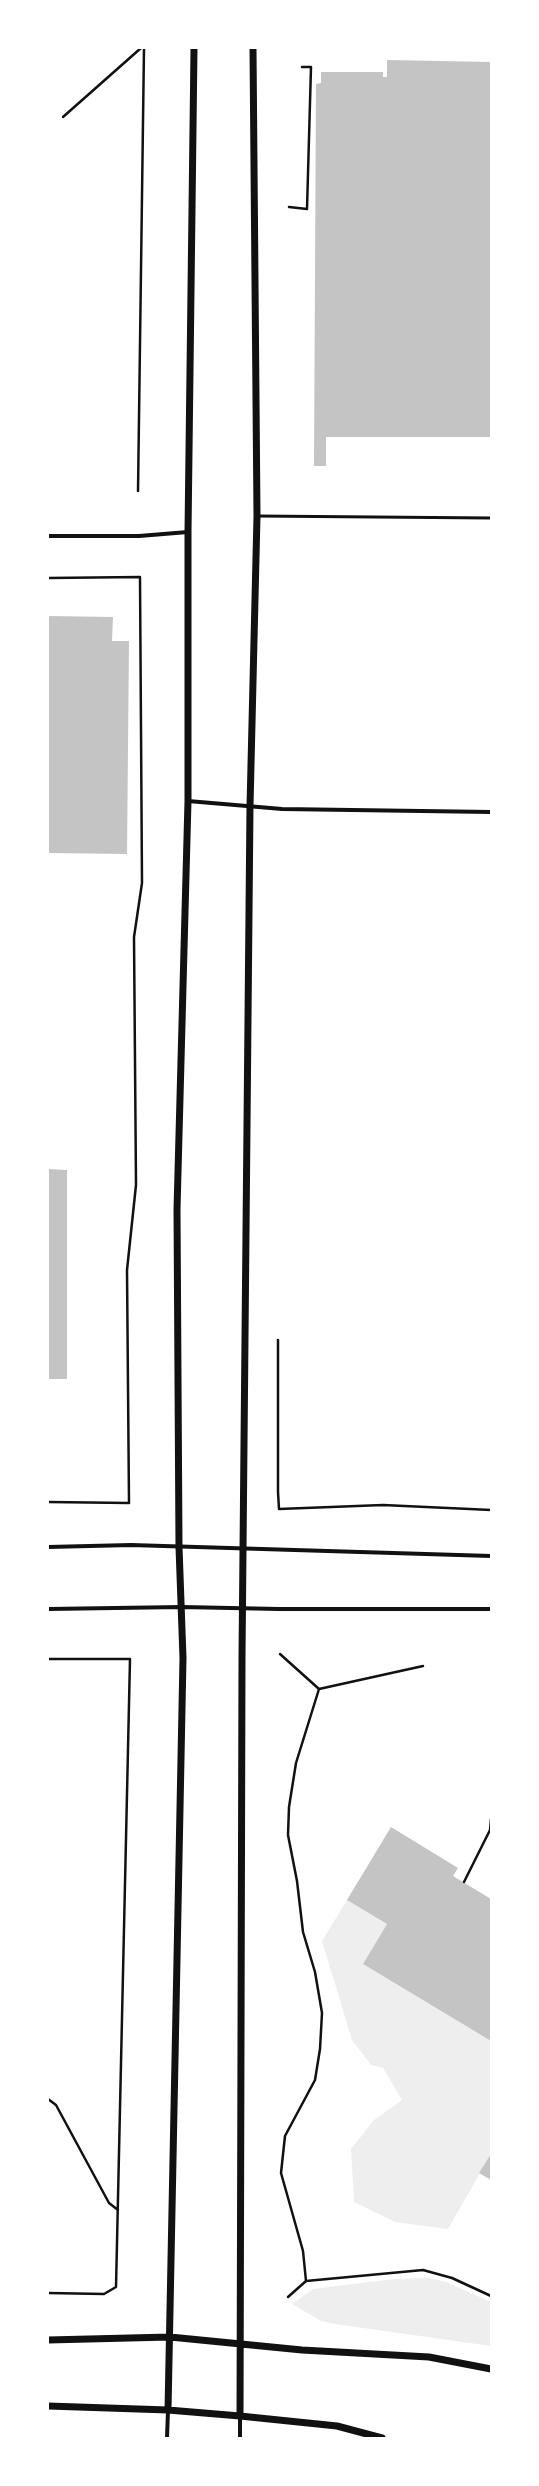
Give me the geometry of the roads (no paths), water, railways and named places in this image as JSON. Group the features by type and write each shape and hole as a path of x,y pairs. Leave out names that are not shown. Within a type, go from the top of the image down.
{"street":[{"path":"167,2438 183,1658 179,1547 177,1209 188,801 188,532 194,48"},
{"path":"240,2438 239,2344 242,1608 250,806 257,516 253,48"},
{"path":"48,536 140,536 188,532"},
{"path":"188,801 282,809 491,812"},
{"path":"48,1547 179,1547 491,1556"},
{"path":"48,1609 182,1607 491,1609"},
{"path":"48,2340 170,2337 239,2344 429,2357 491,2369"},
{"path":"48,2406 168,2410 240,2416 337,2426 382,2438"}],"lane":[{"path":"257,516 491,518"}]}
